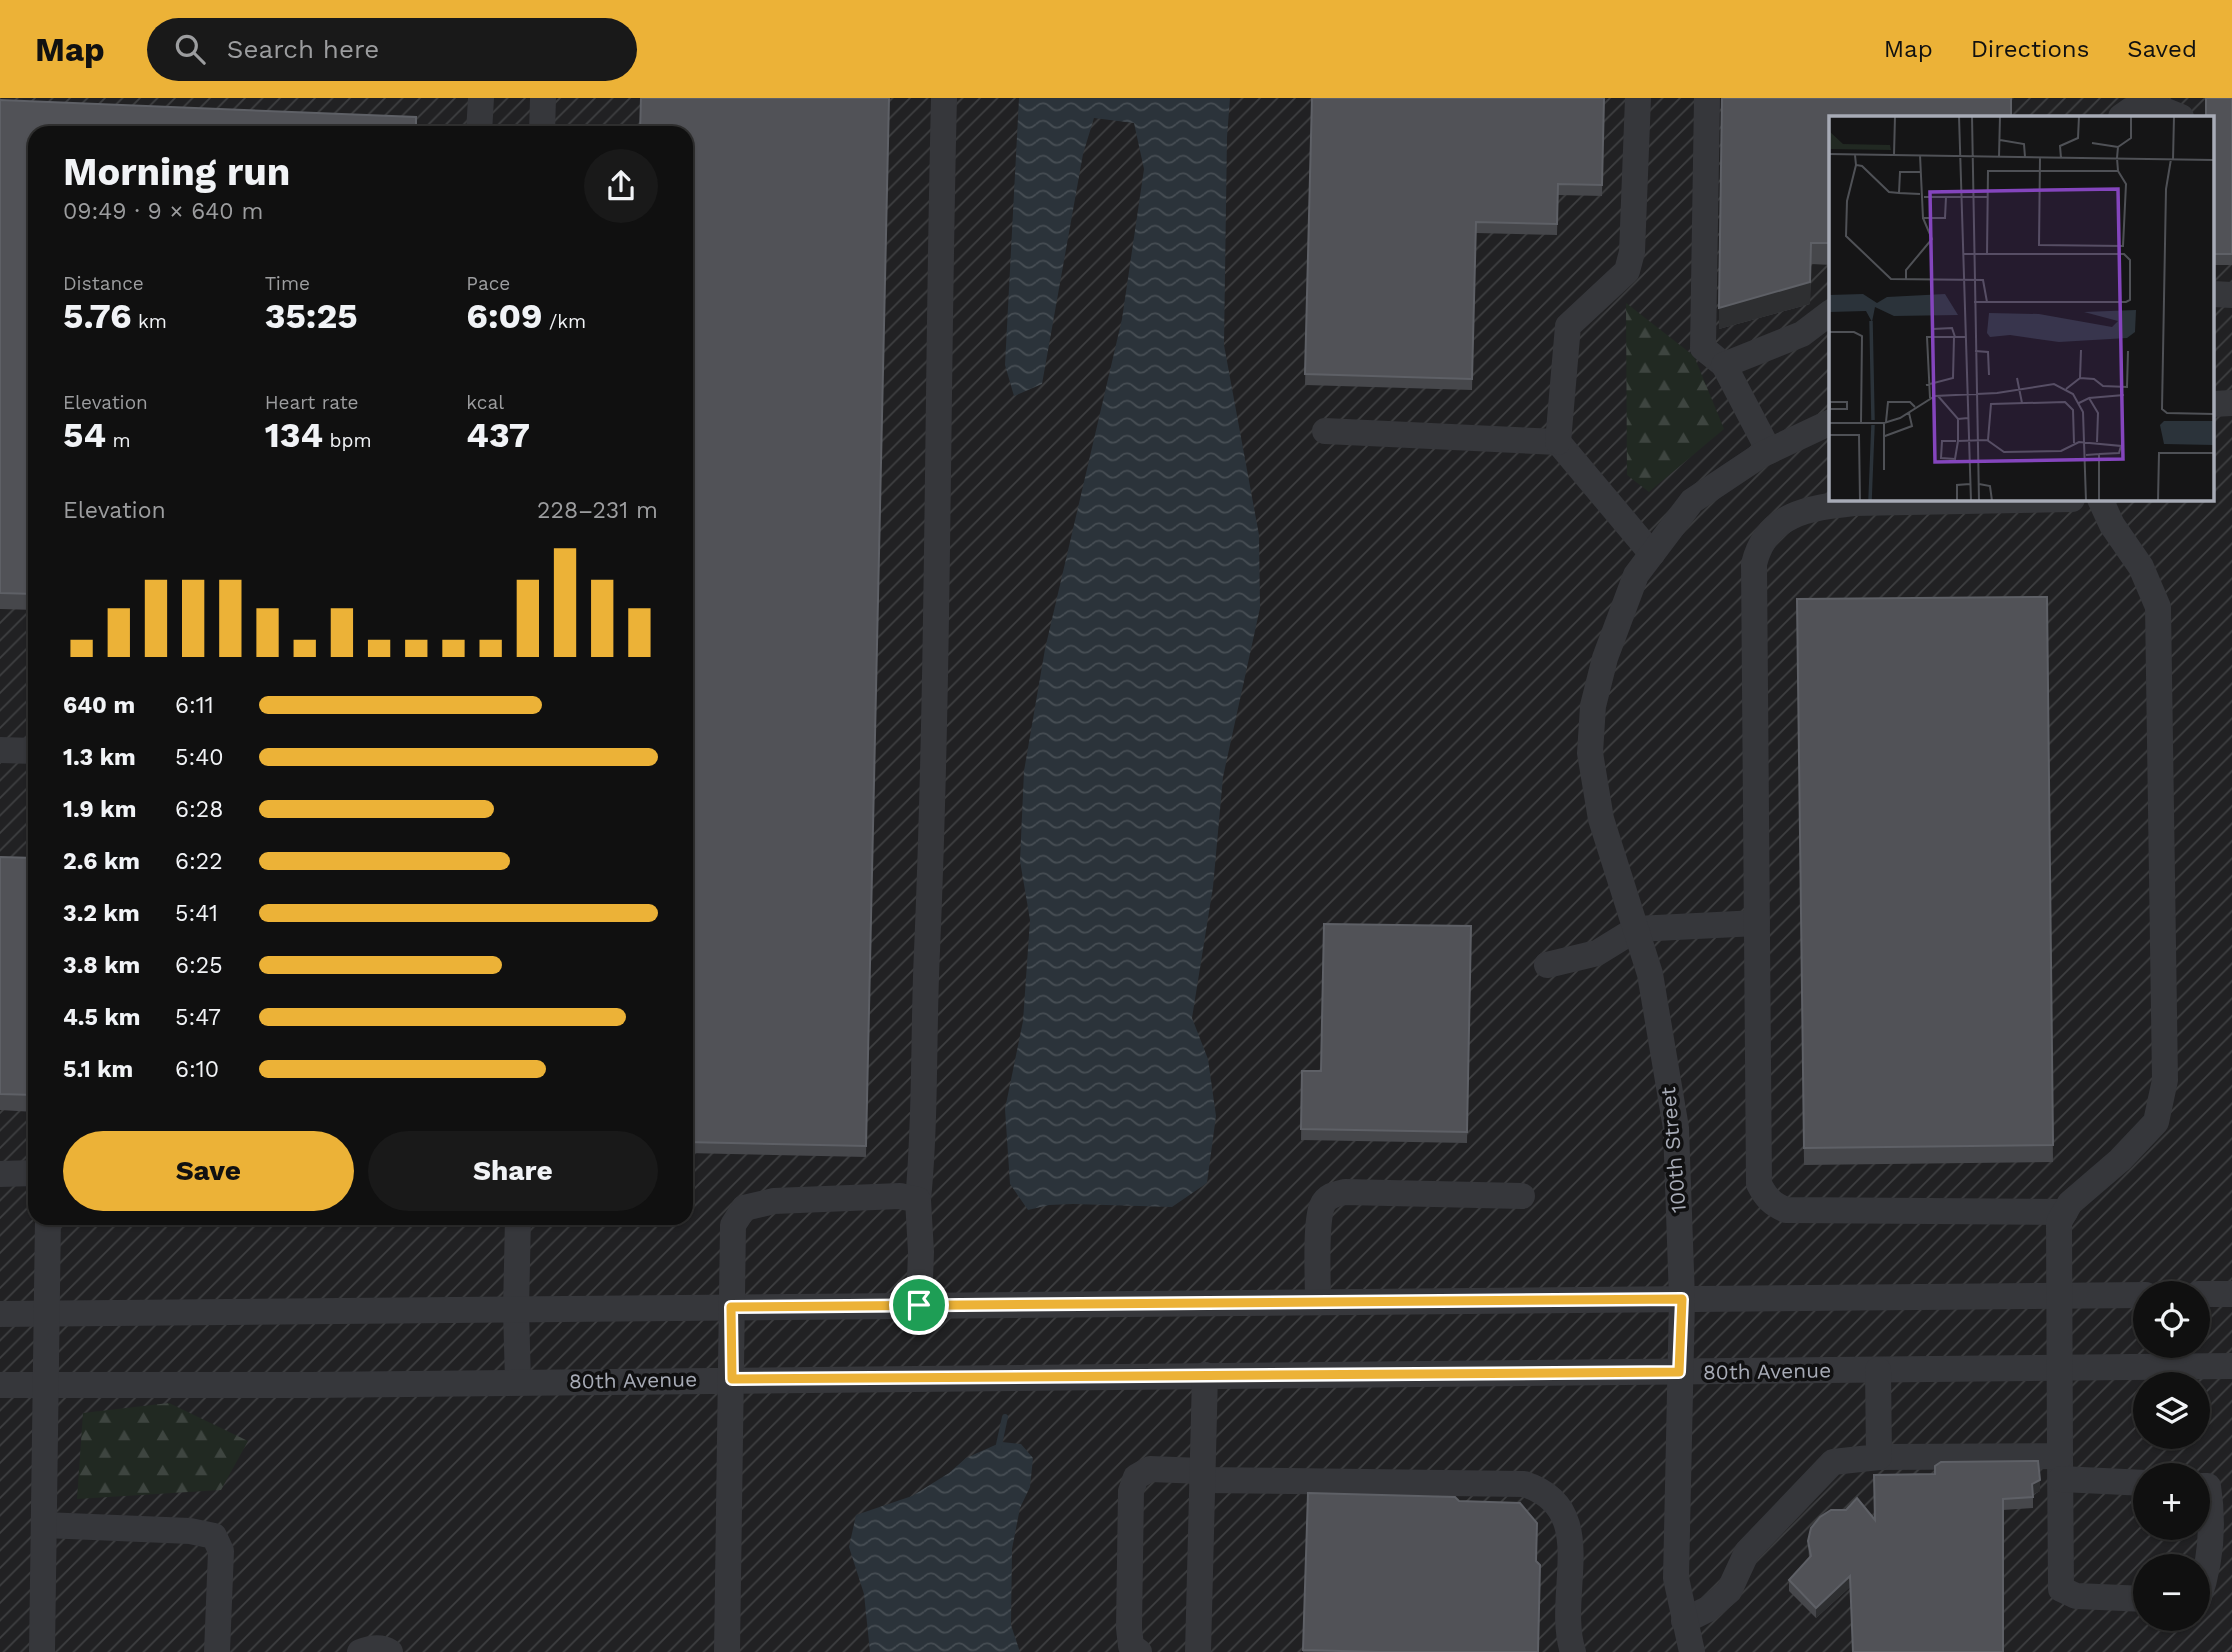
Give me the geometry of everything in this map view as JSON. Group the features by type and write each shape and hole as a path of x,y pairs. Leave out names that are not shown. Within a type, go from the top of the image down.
{"street":[{"path":"479,126 481,98"},
{"path":"542,126 543,98"},
{"path":"919,1305 921,1252 918,1200 923,1153 924,1007 933,796 944,98"},
{"path":"1637,98 1632,252 1627,271 1568,326 1558,442 1652,554"},
{"path":"1707,98 1703,348 1724,366 1769,451"},
{"path":"2122,116 2131,110 2161,109 2178,116"},
{"path":"2214,294 2232,295"},
{"path":"1724,366 1802,334 1829,314"},
{"path":"2214,404 2232,403"},
{"name":"100th Street","path":"1692,1652 1676,1578 1682,1299 1676,1128 1650,974 1601,819 1590,753 1593,706 1605,658 1636,576 1692,501 1769,451 1829,423"},
{"path":"1325,431 1558,442"},
{"path":"2026,500 1820,506 1787,519 1767,533 1758,547 1754,564 1759,1184 1766,1197 1786,1210 2065,1212"},
{"path":"2100,500 2112,525 2141,567 2158,607 2165,1080 2156,1122 2120,1160 2070,1203 2059,1222 2061,1589 2076,1596 2133,1598"},
{"path":"0,750 28,751"},
{"path":"1547,965 1597,953 1636,929 1757,923"},
{"path":"0,1174 28,1173"},
{"path":"1318,1302 1319,1218 1323,1204 1332,1194 1345,1192 1522,1196"},
{"path":"727,1652 733,1225 744,1208 774,1200 900,1196 918,1200"},
{"path":"42,1652 48,1225"},
{"path":"518,1225 518,1382"},
{"path":"2210,1294 2232,1294"},
{"path":"0,1314 2133,1295"},
{"name":"80th Avenue","path":"0,1385 2232,1366"},
{"path":"1878,1370 1879,1457"},
{"path":"1198,1652 1205,1375"},
{"path":"1684,1621 1708,1609 1729,1591 1747,1552 1833,1462 1879,1457 2060,1467 2133,1481"},
{"path":"1139,1652 1131,1646 1129,1629 1131,1491 1136,1476 1150,1469 1202,1476 1524,1484 1541,1490 1558,1503 1567,1521 1570,1553 1567,1610 1573,1652"},
{"path":"2209,1554 2212,1514 2210,1500"},
{"path":"44,1525 190,1531 214,1536 220,1550 217,1652"},
{"path":"360,1652 370,1648 386,1649 390,1652"}],"shaded area":[{"path":"0,98 2232,98 2232,1652 0,1652"}],"green space":[{"path":"1626,303 1694,356 1724,429 1649,492 1627,475"},
{"path":"169,1403 248,1441 221,1490 77,1499 83,1413"}],"water":[{"path":"1019,98 1230,98 1224,345 1259,535 1260,608 1223,777 1213,887 1192,1018 1208,1059 1216,1116 1207,1183 1172,1207 1073,1204 1049,1205 1028,1210 1010,1184 1005,1109 1023,1021 1030,920 1020,861 1024,771 1045,649 1122,319 1144,169 1134,123 1094,118 1083,154 1042,384 1014,396 1005,365"},
{"path":"1002,1442 1021,1444 1033,1458 1030,1487 1020,1508 1012,1549 1011,1625 1020,1652 870,1652 864,1594 849,1547 856,1515 912,1496 949,1473 966,1458"}],"building":[{"path":"641,98 889,98 866,1146 693,1142 693,126 640,126"},
{"path":"1312,98 1604,98 1602,185 1558,184 1557,224 1476,222 1472,379 1305,374"},
{"path":"1722,98 2011,98 2011,116 1829,116 1829,243 1811,243 1810,282 1719,308"},
{"path":"2206,98 2232,98 2232,254 2214,254 2214,116 2206,116"},
{"path":"0,100 416,117 416,126 28,126 28,594 0,593"},
{"path":"2047,597 2053,1145 1804,1148 1797,599"},
{"path":"0,857 28,858 28,1095 0,1094"},
{"path":"1324,924 1471,926 1467,1132 1301,1129 1302,1071 1321,1071"},
{"path":"2038,1461 2040,1480 2032,1484 2033,1497 2003,1499 2003,1652 1853,1652 1850,1576 1816,1608 1789,1580 1811,1556 1808,1541 1811,1528 1820,1517 1831,1510 1846,1510 1857,1498 1875,1520 1874,1475 1935,1474 1935,1466 1941,1462"},
{"path":"1308,1493 1455,1497 1459,1501 1520,1503 1537,1523 1536,1561 1540,1565 1538,1652 1303,1650"}],"waterway":[{"path":"998,1449 1005,1417"}],"route":[{"path":"1682,1299 1679,1372 732,1379 731,1307 919,1305 1682,1299"}]}
